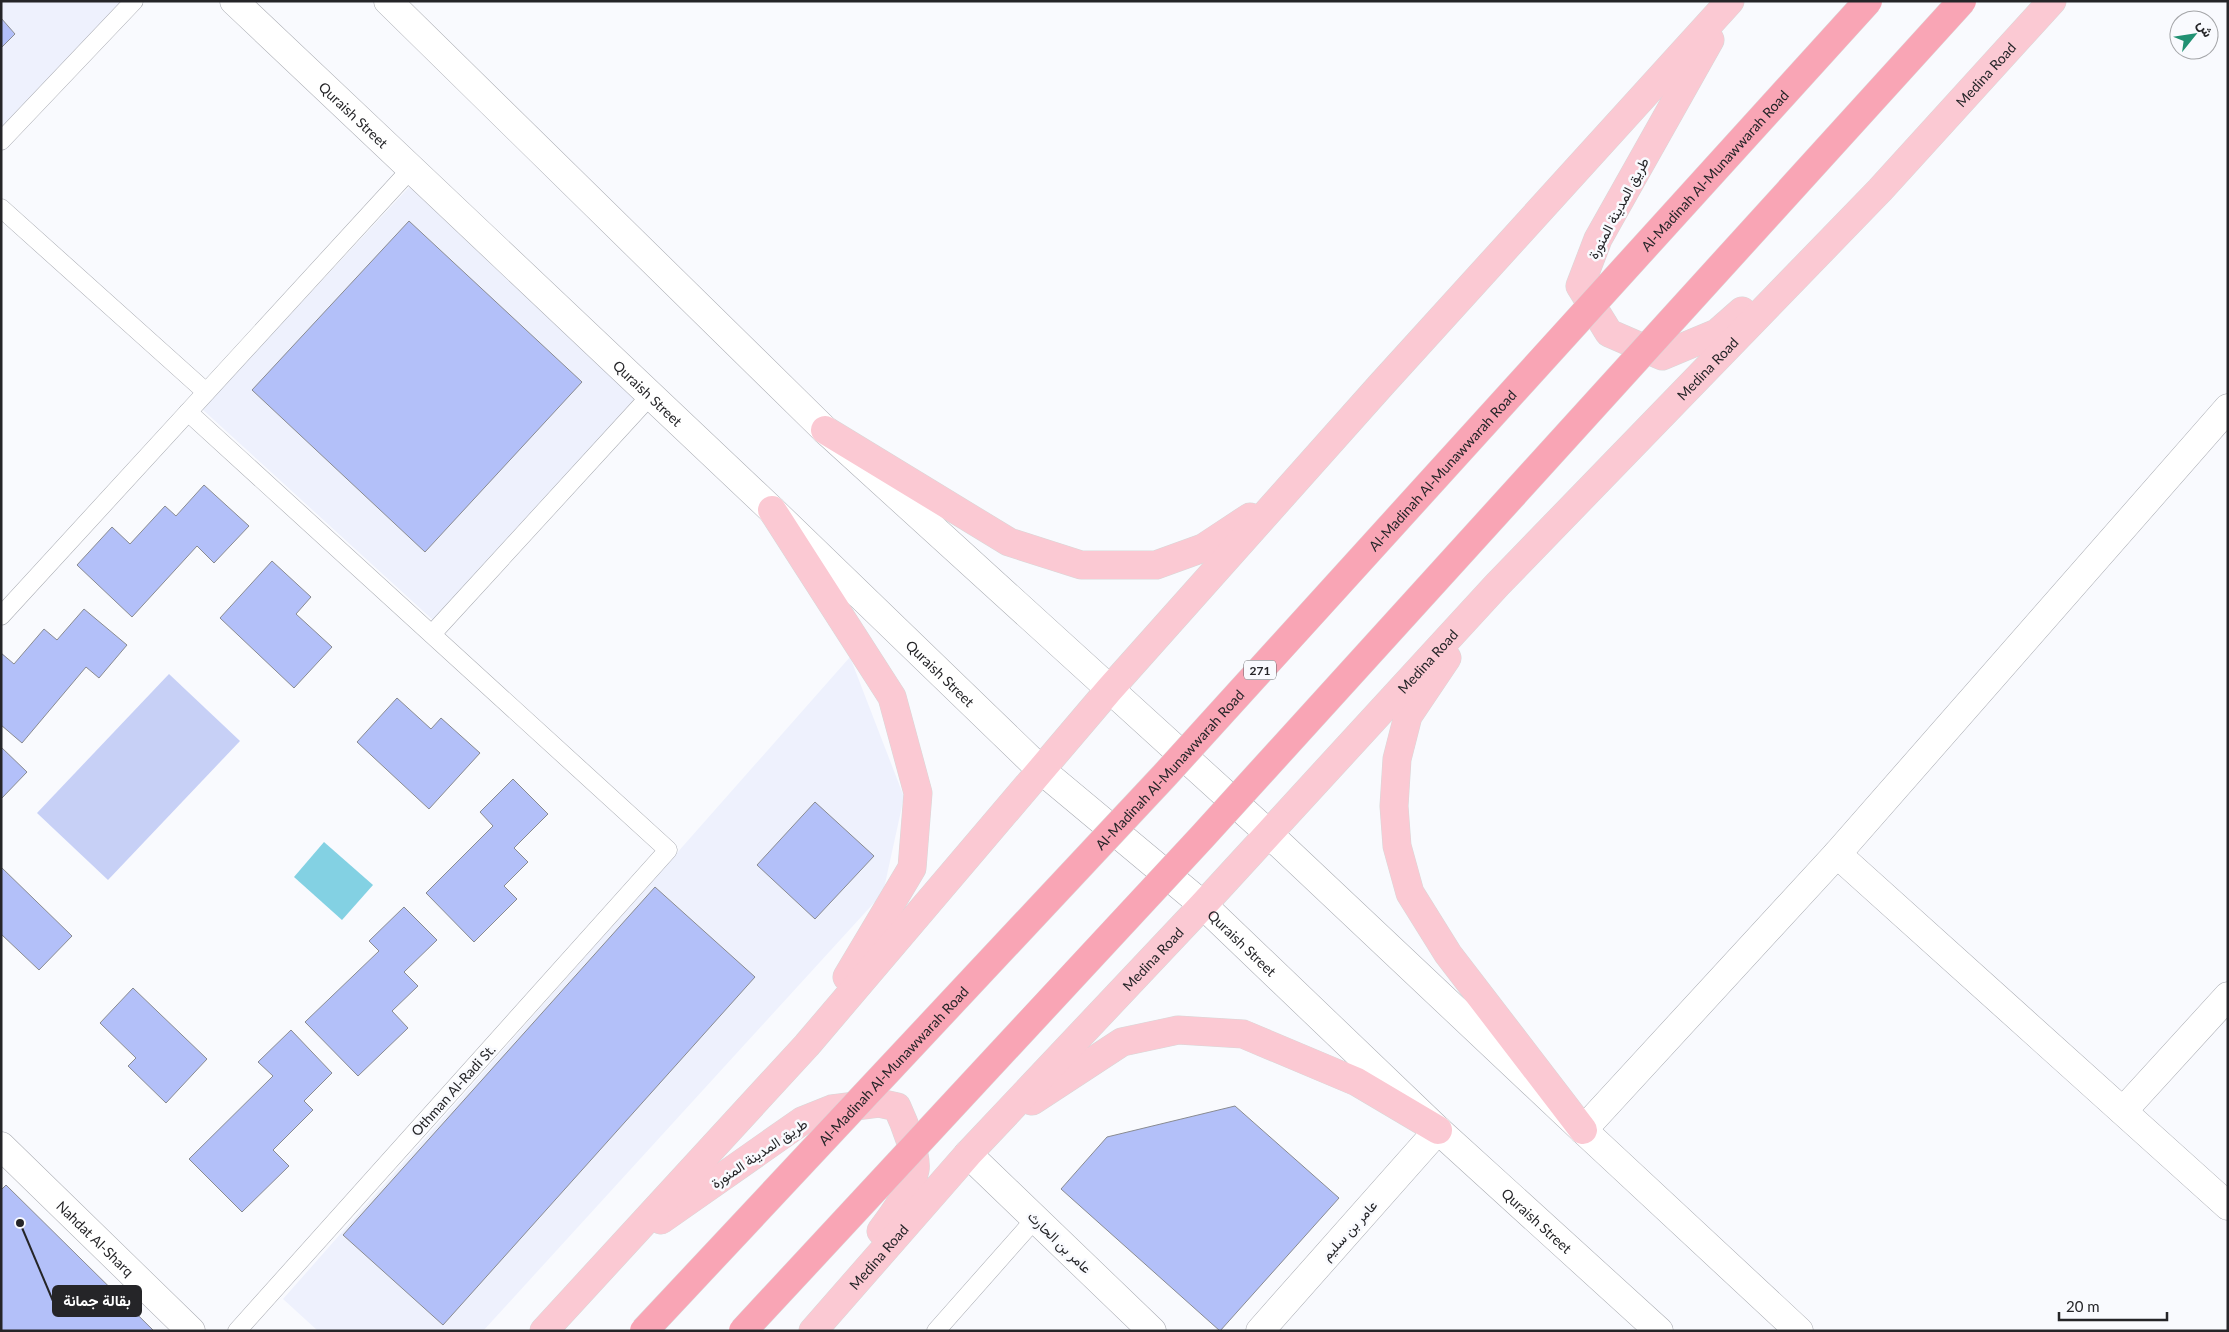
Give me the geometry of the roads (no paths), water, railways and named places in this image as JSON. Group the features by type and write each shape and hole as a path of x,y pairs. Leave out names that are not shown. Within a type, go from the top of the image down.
{"highway":[{"name":"Al-Madinah Al-Munawwarah Road","path":"644,1331 1164,776 1868,1"},
{"path":"743,1331 1202,837 1962,1"}],"main road":[{"name":"Quraish Street","path":"234,1 410,170 772,510 1040,769 1203,905 1438,1130 1660,1331"},
{"path":"388,1 824,430 1268,833 1799,1331"},
{"path":"544,1331 807,1045 1109,690 1381,385 1731,1"},
{"name":"طريق المدينة المنورة","path":"1731,1 1598,239 1580,286 1608,333 1662,356 1717,333 1880,190"},
{"name":"Medina Road","path":"813,1331 968,1154 1203,905 1497,585 1880,190 2052,1"},
{"path":"824,430 1009,542 1081,565 1156,565 1204,548 1250,518 1381,385"},
{"path":"1583,1130 1837,854 2228,408"},
{"path":"772,510 892,697 918,793 912,868 807,1045"},
{"path":"1497,585 1408,716 1398,759 1394,806 1397,846 1410,893 1448,954 1583,1130"},
{"path":"1837,854 2228,1206"},
{"path":"2123,1111 2228,996"},
{"path":"993,1127 1122,1042 1178,1030 1243,1034 1357,1082 1438,1130"},
{"name":"طريق المدينة المنورة","path":"617,1251 802,1120 832,1109 879,1103 897,1107 908,1129 916,1169 897,1209 808,1331"},
{"name":"عامر بن سليم","path":"1260,1331 1438,1130"},
{"name":"Nahdat Al-Sharq","path":"1,1146 191,1331"},
{"name":"عامر بن الحارث","path":"968,1154 1152,1331"}],"lane":[{"path":"1,141 134,1"},
{"path":"1,616 410,170"},
{"path":"1,208 206,392"},
{"path":"188,412 432,634 650,396"},
{"name":"Othman Al-Radi St.","path":"237,1331 668,850 432,634"},
{"path":"936,1331 1035,1219"}],"place":[{"name":"بقالة جمانة","path":"20,1223"}]}
